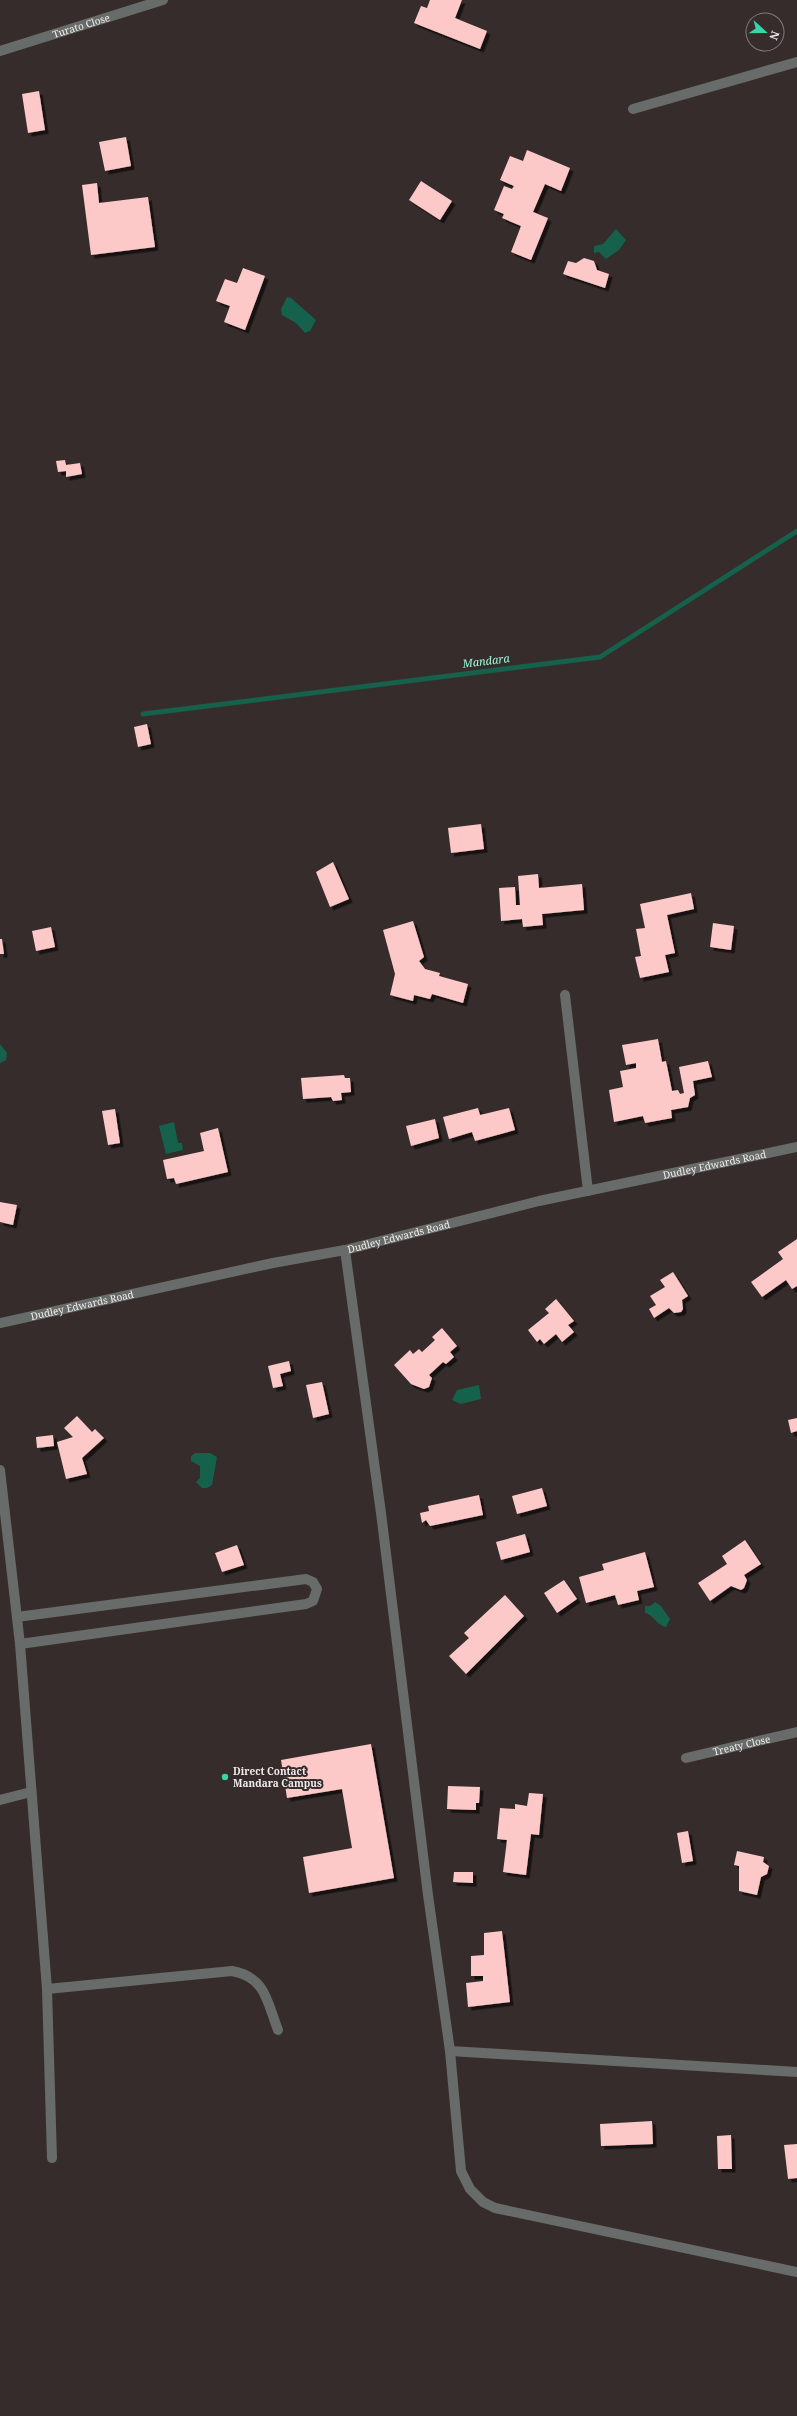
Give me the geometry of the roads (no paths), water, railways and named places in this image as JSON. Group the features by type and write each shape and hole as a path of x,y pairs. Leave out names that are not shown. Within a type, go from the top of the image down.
{"street":[{"name":"Turato Close","path":"0,51 163,0"},
{"path":"633,109 797,62"},
{"path":"565,995 588,1191"},
{"name":"Dudley Edwards Road","path":"0,1323 273,1263 345,1250 588,1191 797,1147"},
{"path":"345,1250 382,1520 428,1895 450,2051 461,2171 470,2190 483,2202 495,2208 797,2272"},
{"path":"0,1470 20,1644 47,1989 52,2158"},
{"path":"17,1617 306,1579 313,1582 317,1589 313,1601 306,1604 20,1644"},
{"name":"Treaty Close","path":"686,1758 797,1732"},
{"path":"0,1800 31,1792"},
{"path":"47,1989 232,1971 247,1974 261,1985 278,2030"},
{"path":"450,2051 797,2072"}],"waterway":[{"name":"Mandara","path":"143,714 600,657 797,531"}],"place":[{"name":"Direct Contact Mandara Campus","path":"225,1777"}]}
